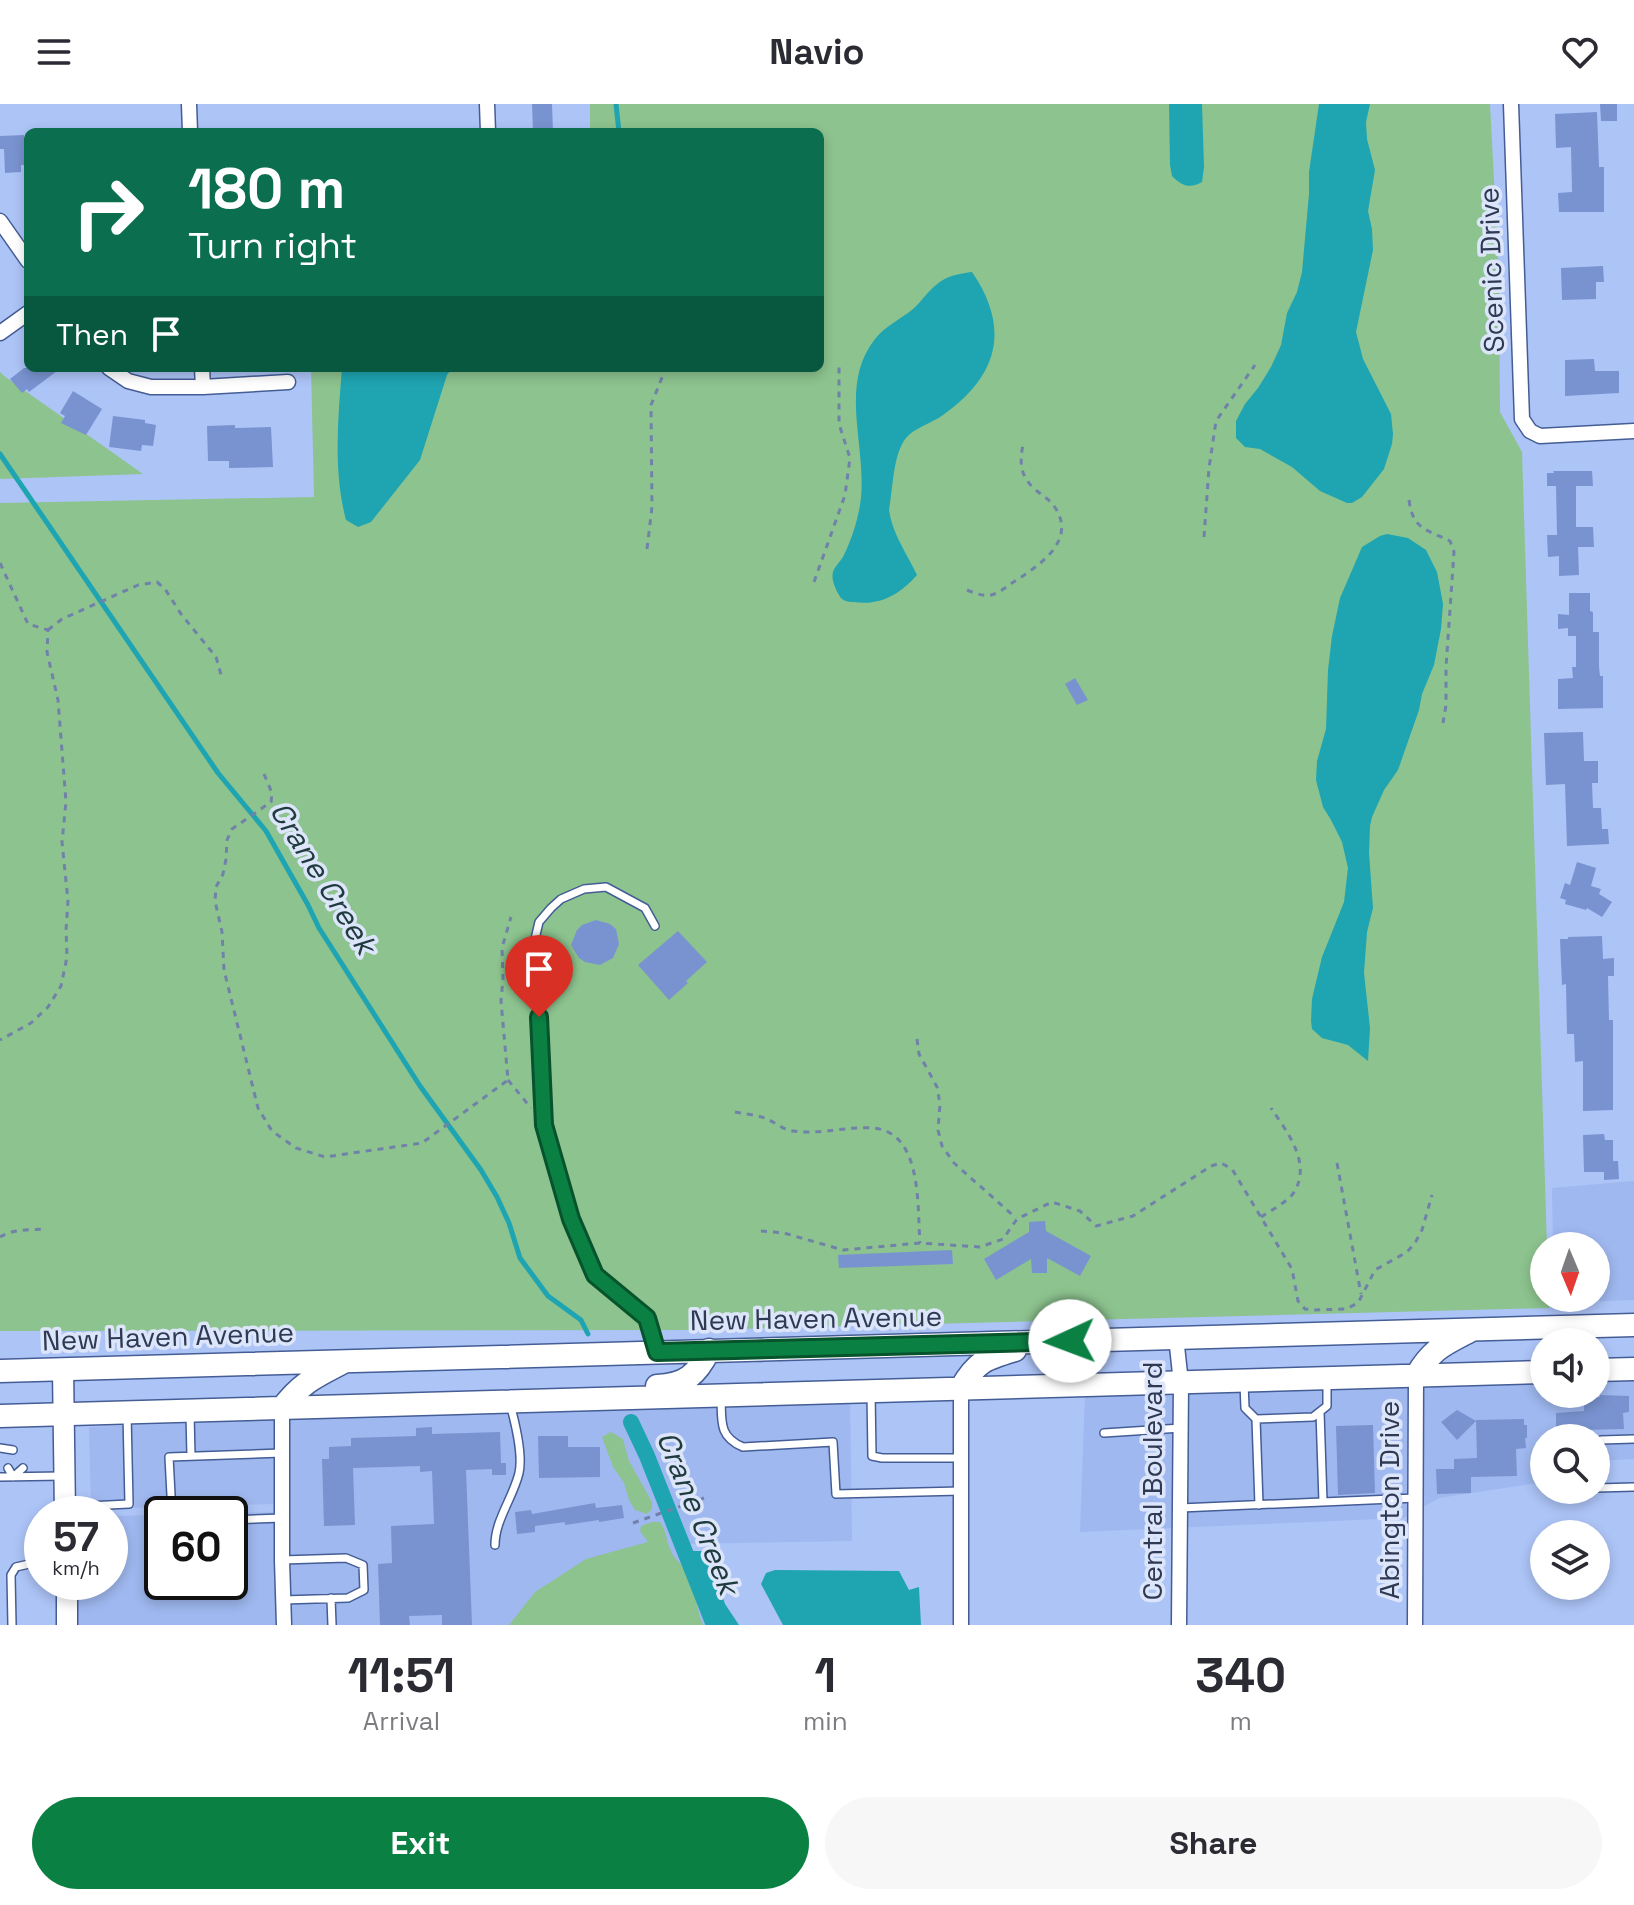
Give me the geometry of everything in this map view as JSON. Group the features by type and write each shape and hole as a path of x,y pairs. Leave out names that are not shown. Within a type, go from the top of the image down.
{"main road":[{"name":"New Haven Avenue","path":"0,1371 1634,1325"},
{"path":"1416,1376 1426,1359 1438,1348 1474,1329"},
{"path":"961,1388 971,1371 986,1359 1043,1342"},
{"path":"481,1402 537,1388 676,1384 701,1368 709,1350"},
{"path":"1610,1368 1634,1359"},
{"path":"282,1408 304,1383 347,1361"},
{"path":"1610,1370 1634,1369"},
{"path":"0,1416 1530,1372"}],"street":[{"path":"189,104 190,128"},
{"path":"487,104 488,128"},
{"name":"Scenic Drive","path":"1511,104 1522,419 1530,431 1540,436 1634,431"},
{"path":"0,221 24,255"},
{"path":"0,333 24,316"},
{"path":"115,372 128,381 151,387 288,382"},
{"path":"202,372 203,387"},
{"name":"Central Boulevard","path":"1176,1337 1181,1383 1179,1625"},
{"path":"63,1369 65,1496"},
{"name":"Abington Drive","path":"1415,1625 1416,1376"},
{"path":"961,1388 961,1625"},
{"path":"282,1408 284,1625"},
{"path":"67,1600 67,1625"}],"lane":[{"path":"655,926 645,908 606,887 584,889 561,899 539,922 535,939 544,1125 571,1219 595,1275 647,1318 657,1352"},
{"path":"1256,1419 1313,1417 1327,1406 1327,1378"},
{"path":"1244,1381 1245,1408 1256,1419 1259,1505"},
{"path":"871,1391 872,1456 961,1458"},
{"path":"721,1395 725,1435 743,1447 833,1442 836,1494 961,1491"},
{"path":"495,1545 495,1531 520,1470 510,1401"},
{"path":"190,1411 191,1456"},
{"path":"127,1412 128,1504"},
{"path":"1320,1412 1323,1502"},
{"path":"1104,1433 1181,1428"},
{"path":"1610,1440 1634,1439"},
{"path":"0,1448 13,1450"},
{"path":"171,1496 169,1457 282,1453"},
{"path":"13,1477 23,1468"},
{"path":"4,1470 13,1477"},
{"path":"0,1477 65,1476"},
{"path":"1610,1488 1634,1487"},
{"path":"1180,1508 1416,1498"},
{"path":"248,1519 282,1518"},
{"path":"282,1560 346,1558 363,1565 364,1590 348,1598 283,1600"},
{"path":"12,1625 11,1575 16,1567 24,1565"},
{"path":"331,1598 332,1625"}],"path":[{"path":"1204,537 1216,421 1255,365"},
{"path":"814,582 845,495 850,458 839,424 839,366"},
{"path":"647,549 652,507 651,405 663,372"},
{"path":"967,590 983,597 999,593 1055,551 1062,530 1060,516 1053,504 1027,481 1020,462 1023,444"},
{"path":"1409,500 1411,516 1424,530 1450,541 1454,552 1443,723"},
{"path":"0,563 28,624 48,630"},
{"path":"0,1040 31,1023 48,1007 61,986 67,957 68,901 62,842 66,802 58,700 47,652 48,630 62,619 138,585 157,582 216,657 222,678"},
{"path":"264,774 272,793 271,802 232,829 215,901 222,932 224,970 258,1108 272,1131 296,1148 325,1157 422,1143 508,1080"},
{"path":"511,917 502,948 501,1001 508,1080 544,1125"},
{"path":"917,1039 919,1054 937,1087 940,1104 938,1130 942,1146 954,1163 1017,1219"},
{"path":"1261,1217 1292,1195 1300,1177 1295,1144 1271,1108"},
{"path":"735,1112 764,1117 790,1131 876,1128 896,1137 908,1151 914,1171 920,1243"},
{"path":"761,1231 784,1233 843,1250 920,1243 980,1247 1003,1239 1017,1219 1052,1202 1080,1211 1096,1226 1133,1216 1211,1166 1221,1163 1232,1169 1292,1269 1298,1301 1305,1309 1346,1309 1358,1303 1375,1270 1407,1252 1415,1243 1432,1195"},
{"path":"1337,1163 1361,1294"},
{"path":"0,1237 18,1230 44,1229"},
{"path":"633,1523 704,1498"}],"shaded area":[{"path":"590,104 1490,104 1499,276 1500,412 1522,452 1547,1232 1530,1232 1530,1308 699,1330 0,1331 0,503 314,497 311,372 824,372 824,128 590,128"},
{"path":"1169,104 1202,104 1204,167 1202,182 1197,184 1186,185 1172,176"},
{"path":"1319,104 1370,104 1366,122 1375,170 1368,211 1373,250 1356,332 1363,359 1391,414 1393,434 1384,469 1362,497 1352,503 1320,491 1292,467 1260,449 1245,447 1236,438 1236,421 1271,367 1281,345 1287,313 1302,272 1309,172"},
{"path":"972,272 992,313 993,350 987,368 962,400 906,438 898,453 894,472 889,510 891,519 917,575 897,593 881,600 864,603 845,601 836,590 833,574 849,545 860,505 862,484 856,398 864,358 879,334 915,307 941,281"},
{"path":"0,372 4,376 143,474 0,479"},
{"path":"342,372 449,372 420,460 371,522 358,527 346,520 339,483"},
{"path":"1387,534 1408,538 1426,550 1437,572 1443,604 1434,665 1398,770 1384,790 1370,826 1373,908 1367,932 1364,973 1370,1028 1368,1061 1348,1045 1322,1038 1312,1029 1312,999 1322,957 1344,902 1348,868 1342,842 1323,807 1316,780 1317,761 1326,729 1328,670 1340,598 1362,547"},
{"path":"1634,1181 1634,1300 1610,1301 1610,1232 1553,1232 1552,1188"},
{"path":"1634,1378 1634,1459 1610,1460 1610,1424 1530,1424 1530,1484 1439,1498 1423,1507 1424,1384 1530,1381 1530,1408 1610,1408 1612,1379"},
{"path":"1408,1385 1407,1516 1404,1518 1080,1532 1085,1394"},
{"path":"850,1392 852,1541 682,1544 714,1625 67,1625 67,1600 128,1600 128,1516 144,1515 144,1600 248,1600 248,1513 282,1512 282,1408"},
{"path":"275,1420 275,1504 248,1505 248,1496 144,1496 144,1508 128,1508 128,1496 91,1496 89,1427"},
{"path":"611,1432 623,1439 629,1461 652,1502 652,1509 647,1514 635,1510 624,1483 613,1467 602,1437"},
{"path":"660,1522 673,1555 689,1576 703,1625 509,1625 535,1592 586,1559 648,1542 640,1531 641,1526"},
{"path":"692,1551 708,1551 725,1604 739,1625 721,1625"},
{"path":"775,1570 899,1571 909,1590 919,1587 921,1625 783,1625 761,1584 766,1573"}],"building":[{"path":"532,104 552,104 553,128 533,128"},
{"path":"1600,104 1617,104 1617,121 1601,121"},
{"path":"1597,112 1599,167 1604,167 1604,212 1559,212 1558,193 1572,192 1571,147 1556,148 1555,114"},
{"path":"24,135 24,165 21,165 21,172 5,173 0,136"},
{"path":"1603,266 1604,282 1596,282 1596,299 1562,300 1561,268"},
{"path":"1594,359 1595,371 1619,371 1619,393 1565,396 1565,360"},
{"path":"24,368 24,372 56,372 29,392 27,389 22,393 10,379"},
{"path":"73,391 102,409 86,435 61,423 65,416 60,413"},
{"path":"113,416 145,420 145,423 156,425 153,446 142,445 141,451 109,447"},
{"path":"235,425 235,428 271,427 273,467 229,468 229,461 208,461 207,426"},
{"path":"1592,471 1593,486 1576,486 1576,527 1593,527 1594,547 1578,547 1579,575 1559,576 1559,556 1548,557 1547,535 1557,535 1556,486 1547,486 1547,473"},
{"path":"1569,593 1590,593 1593,632 1599,632 1603,708 1558,709 1558,679 1573,678 1572,667 1576,667 1576,636 1568,636 1568,628 1558,629 1558,614 1569,615"},
{"path":"1075,678 1088,700 1077,705 1065,684"},
{"path":"1583,732 1584,761 1598,761 1598,783 1592,783 1593,808 1601,808 1602,829 1608,829 1609,844 1567,846 1565,784 1546,785 1544,733"},
{"path":"1577,862 1596,868 1591,886 1601,889 1599,894 1612,902 1602,917 1587,908 1565,904 1566,900 1560,898 1565,883 1570,885"},
{"path":"596,920 616,929 619,944 613,958 600,965 579,958 571,945 582,925"},
{"path":"678,931 707,962 669,1000 638,965"},
{"path":"1602,936 1603,959 1614,958 1614,976 1608,976 1609,1020 1613,1020 1613,1110 1583,1111 1583,1061 1575,1062 1574,1034 1567,1034 1566,984 1562,985 1560,939"},
{"path":"1604,1134 1605,1140 1613,1140 1613,1161 1618,1161 1619,1179 1604,1180 1604,1172 1584,1172 1583,1135"},
{"path":"1045,1221 1046,1231 1091,1256 1080,1276 1047,1258 1047,1273 1032,1273 1031,1259 996,1280 984,1259 1029,1232 1029,1222"},
{"path":"952,1250 953,1264 839,1268 838,1255"},
{"path":"1610,1395 1629,1396 1629,1412 1623,1413 1624,1429 1610,1429 1610,1424 1556,1424 1556,1413 1584,1411 1584,1408 1610,1408"},
{"path":"1457,1410 1476,1421 1457,1440 1441,1422"},
{"path":"1524,1419 1524,1425 1527,1425 1526,1448 1516,1449 1517,1476 1471,1477 1471,1493 1437,1494 1436,1469 1454,1469 1454,1459 1477,1458 1476,1420"},
{"path":"1373,1425 1375,1493 1338,1495 1336,1426"},
{"path":"432,1427 432,1434 500,1432 501,1463 506,1463 506,1475 492,1475 492,1469 466,1470 472,1625 442,1625 442,1615 409,1616 410,1625 380,1625 378,1564 392,1563 391,1526 434,1524 432,1471 420,1472 420,1466 353,1468 355,1525 324,1526 322,1459 329,1459 329,1447 351,1446 351,1438 416,1436 416,1428"},
{"path":"538,1436 568,1436 568,1447 600,1447 600,1477 539,1478"},
{"path":"595,1503 596,1508 622,1505 624,1518 535,1526 535,1532 517,1534 515,1512 531,1510 532,1514"}],"waterway":[{"path":"616,104 619,128"},
{"name":"Crane Creek","path":"0,454 218,773 266,831 319,928 420,1086 481,1170 509,1223 520,1258 548,1296 581,1320 588,1334"},
{"name":"Crane Creek","path":"631,1422 714,1625"}],"route":[{"path":"539,1017 544,1125 571,1219 595,1275 647,1318 657,1352 1070,1341"}]}
